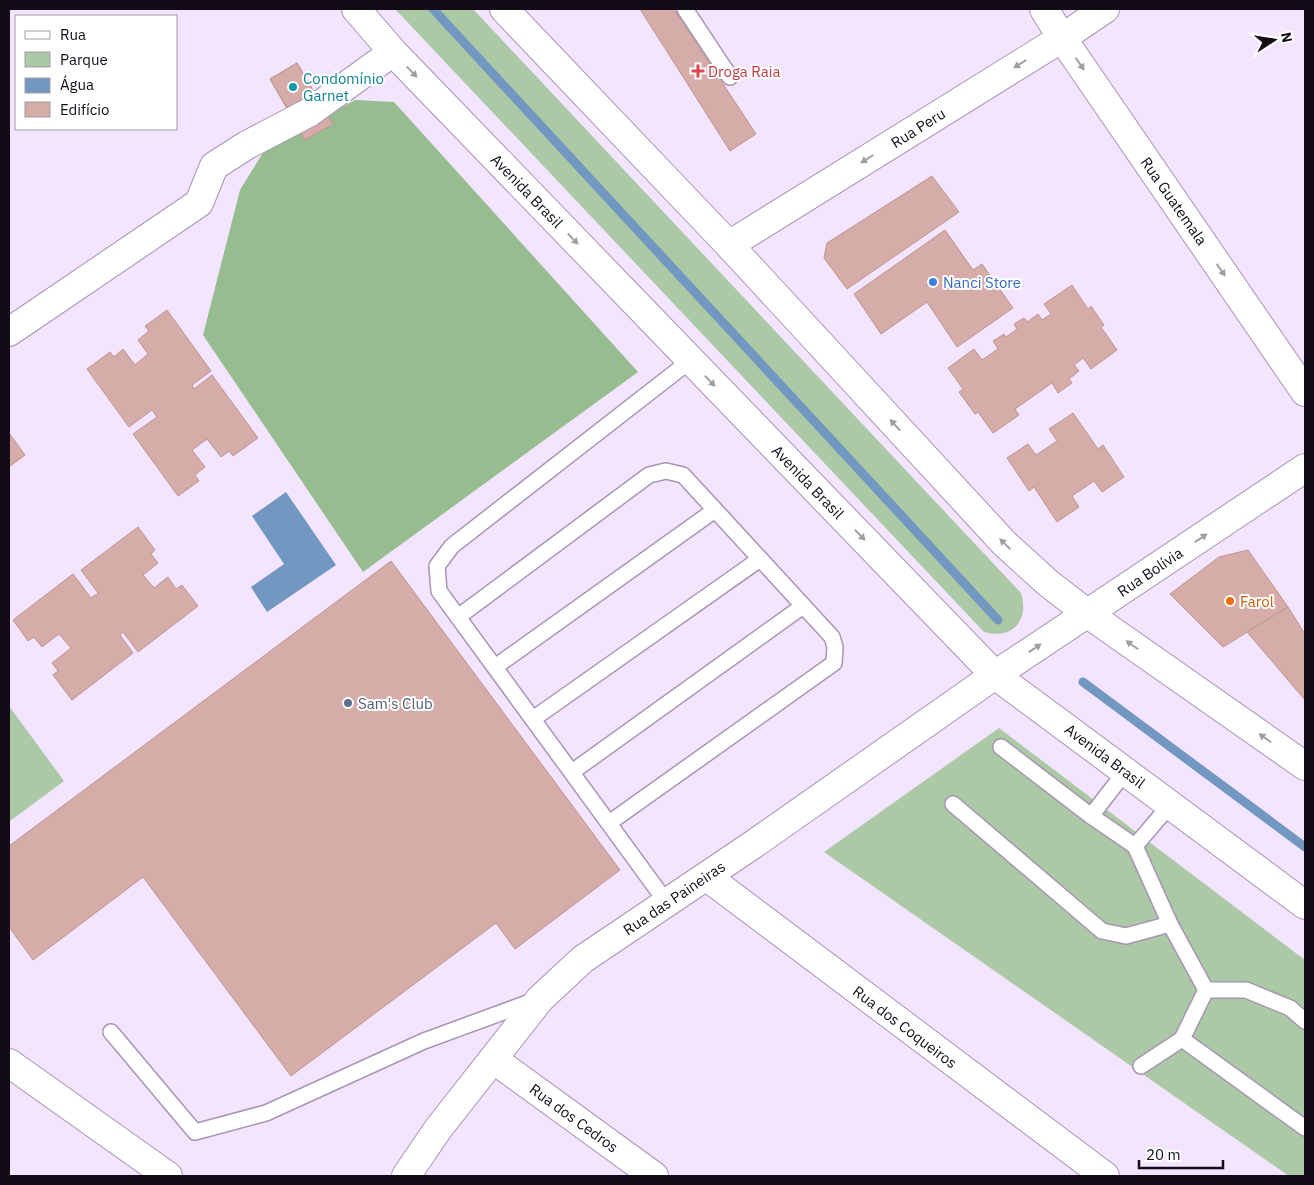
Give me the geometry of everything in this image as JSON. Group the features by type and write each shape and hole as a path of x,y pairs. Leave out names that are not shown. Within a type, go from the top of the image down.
{"main road":[{"name":"Avenida Brasil","path":"356,9 393,52 995,675 1305,905"},
{"name":"Rua Guatemala","path":"1044,9 1305,392"},
{"name":"Rua Peru","path":"729,245 1062,38 1105,9"},
{"path":"509,11 729,245 1005,544 1048,583 1088,614 1305,766"},
{"path":"9,332 199,203 214,166 247,145 310,112 393,52"},
{"name":"Rua Bolívia","path":"995,675 1305,468"},
{"name":"Rua das Paineiras","path":"406,1176 438,1129 540,999 583,960 707,877 995,675"},
{"name":"Rua dos Coqueiros","path":"707,877 1105,1176"},
{"name":"Rua dos Cedros","path":"493,1059 654,1176"},
{"path":"9,1063 168,1176"}],"lane":[{"path":"685,9 730,77"},
{"path":"667,902 439,591 437,566 452,546 691,360"},
{"path":"458,617 648,475 666,471 683,475 832,637 835,647 834,663 609,823"},
{"path":"495,668 715,510"},
{"path":"533,719 760,559"},
{"path":"572,772 803,606"},
{"path":"1001,747 1091,816 1135,846 1170,924 1206,990"},
{"path":"1091,816 1125,772"},
{"path":"953,804 1102,931 1126,936 1170,924"},
{"path":"1135,846 1170,805"},
{"path":"1206,990 1246,990 1290,1008 1305,1021"},
{"path":"1141,1066 1182,1039 1206,990"},
{"path":"112,1032 195,1132 266,1113 424,1041 540,999"},
{"path":"1182,1039 1305,1128"}],"green space":[{"path":"395,9 473,9 1021,593 1023,612 1016,626 1010,631 1002,633 984,632"},
{"path":"355,100 394,102 638,372 363,572 203,335 240,190 264,151"},
{"path":"9,706 64,781 10,821 9,818"},
{"path":"999,728 1305,960 1305,1176 1289,1176 824,852"}],"water":[{"path":"286,492 336,565 267,612 251,587 284,564 252,516"}],"building":[{"name":"Droga Raia","path":"640,9 674,9 756,134 730,151"},
{"path":"297,63 333,124 305,140 270,79"},
{"name":"Condomínio Garnet","path":"297,63 315,95 289,111 270,79"},
{"path":"932,176 959,212 847,289 824,258 827,243"},
{"name":"Nanci Store","path":"945,230 973,270 982,264 1013,308 957,347 927,302 881,334 854,294"},
{"path":"1072,285 1088,309 1091,306 1104,325 1101,327 1117,350 1091,369 1083,358 1074,365 1079,371 1069,379 1072,383 1058,393 1052,383 1015,409 1019,415 993,433 978,412 975,414 959,392 963,389 948,368 974,349 982,360 998,349 993,341 1004,334 1006,337 1017,329 1014,324 1024,318 1027,322 1038,314 1042,320 1051,314 1044,304"},
{"path":"167,310 211,371 192,385 194,389 212,375 258,438 233,456 229,451 221,457 207,439 192,450 205,467 195,475 199,481 178,496 133,434 157,417 152,410 129,427 87,369 110,352 114,357 123,349 135,365 148,354 138,340 149,331 145,326"},
{"path":"1073,413 1098,449 1103,445 1124,477 1102,492 1094,481 1072,496 1079,507 1057,522 1034,487 1029,491 1007,458 1028,444 1036,455 1057,441 1049,429"},
{"path":"9,433 25,455 9,467"},
{"path":"138,527 155,550 151,554 158,563 143,575 154,588 168,577 176,589 182,585 198,606 138,652 123,632 120,635 133,653 72,700 53,675 58,671 52,663 71,648 59,634 42,647 34,637 28,641 13,620 73,574 91,598 98,593 81,570"},
{"name":"Farol","path":"1248,550 1288,607 1223,647 1170,594 1219,557"},
{"name":"Sam's Club","path":"391,561 620,870 515,949 496,923 291,1076 143,877 33,960 9,927 9,846"},
{"path":"1288,607 1305,634 1305,700 1247,632"}],"waterway":[{"path":"433,9 998,620"},
{"path":"1083,682 1305,847"}],"place":[{"name":"Droga Raia","path":"698,71"},
{"name":"Condomínio Garnet","path":"293,87"},
{"name":"Nanci Store","path":"933,282"},
{"name":"Farol","path":"1230,601"},
{"name":"Sam's Club","path":"348,703"}]}
